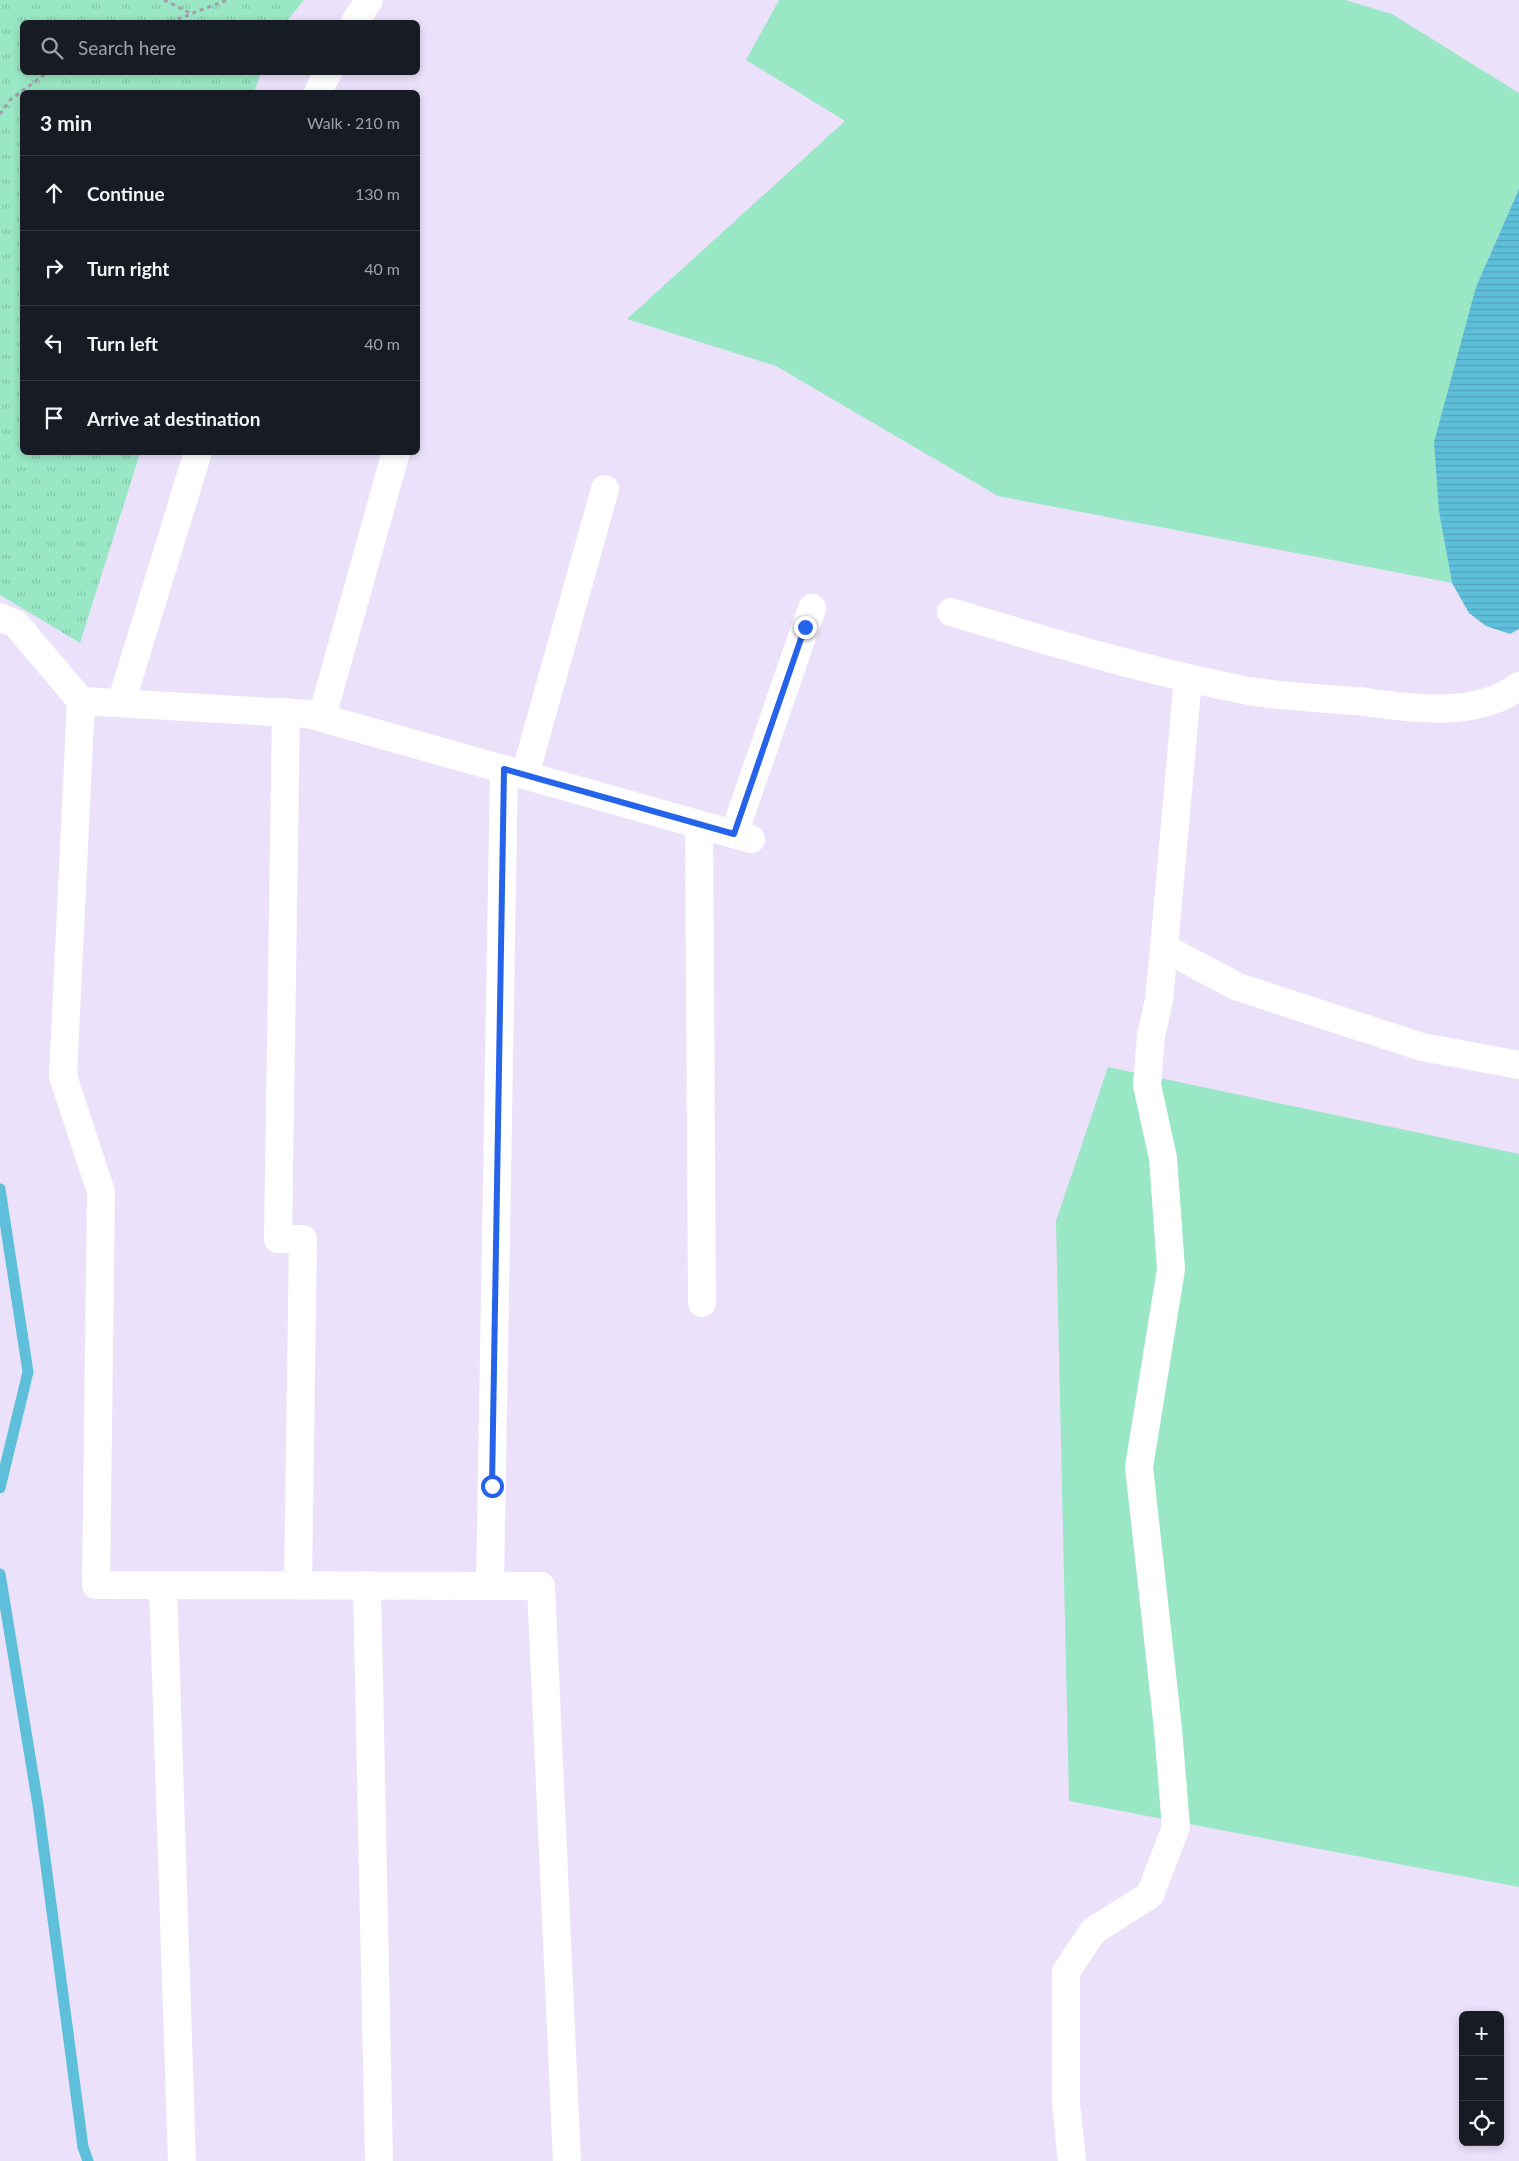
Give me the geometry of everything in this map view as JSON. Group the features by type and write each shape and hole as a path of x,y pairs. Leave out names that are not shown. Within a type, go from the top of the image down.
{"street":[{"path":"356,20 369,0"},
{"path":"319,90 326,75"},
{"path":"121,703 197,455"},
{"path":"322,717 395,455"},
{"path":"490,1586 515,772 605,489"},
{"path":"81,700 308,714 742,837 812,608"},
{"path":"951,612 1072,648 1246,691 1431,709 1475,705 1513,691 1519,686"},
{"path":"0,617 16,624 81,700 63,1076 101,1192 96,1585 541,1586 567,2161"},
{"path":"1072,2161 1066,2104 1066,1972 1093,1931 1150,1895 1176,1827 1168,1729 1139,1466 1171,1269 1163,1158 1147,1086 1151,1036 1159,1000 1188,678"},
{"path":"286,712 278,1240 303,1240 298,1585"},
{"path":"699,825 702,1303"},
{"path":"1164,948 1238,987 1422,1047 1519,1064"},
{"path":"162,1585 182,2161"},
{"path":"367,1586 379,2161"}],"path":[{"path":"164,0 192,14"},
{"path":"176,20 227,0"},
{"path":"23,90 44,75"},
{"path":"0,114 11,99 20,92"}],"green space":[{"path":"0,0 304,0 288,20 20,20 20,75 260,75 255,90 20,90 20,455 139,455 80,643 0,595"},
{"path":"779,0 1345,0 1392,14 1519,93 1519,189 1476,287 1439,512 1452,583 998,496 776,366 627,319 845,121 746,60"},
{"path":"1108,1067 1519,1154 1519,1887 1069,1801 1056,1221"}],"water":[{"path":"1519,189 1519,629 1510,634 1486,626 1469,613 1452,583 1439,512 1434,442 1476,287"}],"waterway":[{"path":"0,1189 28,1372 0,1488"},
{"path":"0,1574 38,1805 83,2147 88,2161"}],"route":[{"path":"492,1486 504,769 734,834 805,627"}]}
